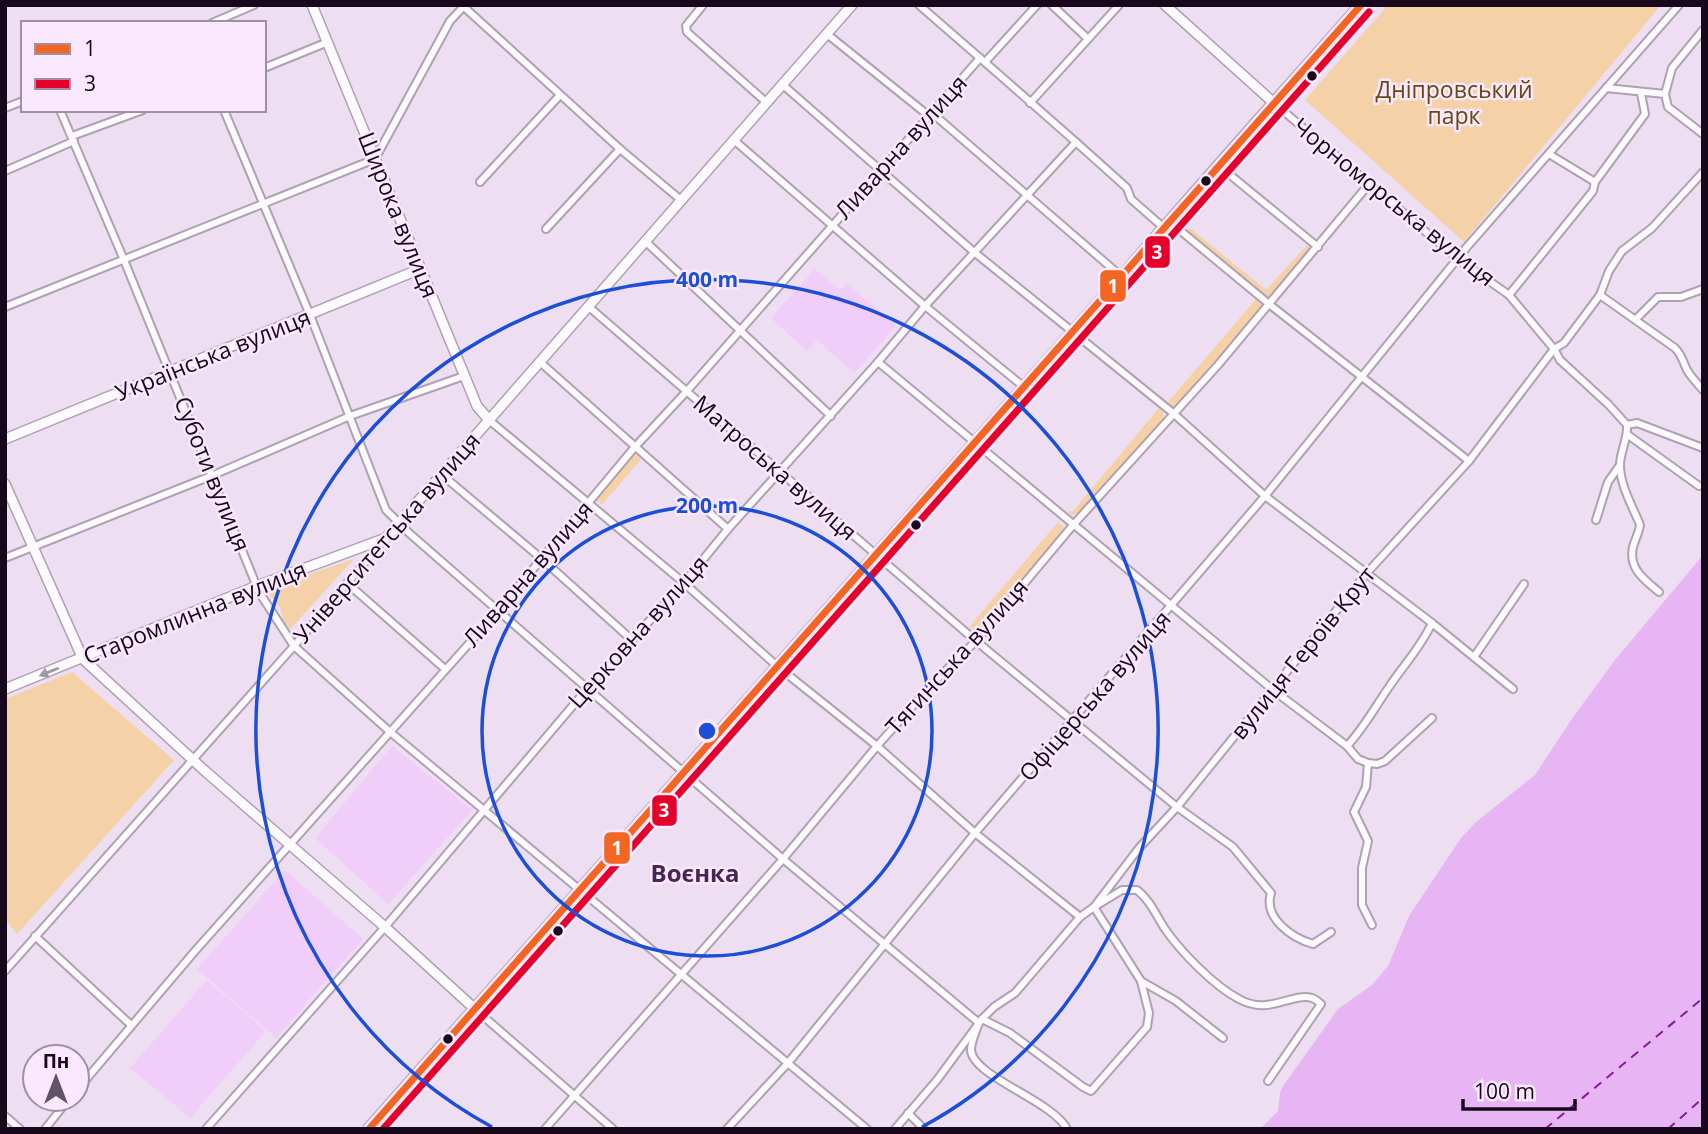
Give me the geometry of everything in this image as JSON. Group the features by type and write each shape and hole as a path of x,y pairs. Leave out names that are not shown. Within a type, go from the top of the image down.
{"main road":[{"path":"369,1129 1361,5"}],"street":[{"path":"217,21 254,5"},
{"name":"Широка вулиця","path":"312,5 464,376 479,410 489,421"},
{"path":"703,5 688,22 687,32 767,103"},
{"name":"Університетська вулиця","path":"5,971 294,646 346,583 852,5"},
{"path":"919,5 1127,188 1131,200 1469,461"},
{"name":"Ливарна вулиця","path":"91,1073 290,844 498,611 634,448 741,330 879,170 1037,5"},
{"path":"1052,5 1087,38"},
{"path":"1030,103 1119,5"},
{"name":"Чорноморська вулиця","path":"1165,5 1369,184 1458,259 1509,295 1560,360 1628,425"},
{"name":"Офіцерська вулиця","path":"727,1129 788,1063 975,833 1172,607 1458,259 1679,5"},
{"path":"5,307 375,159 450,21 463,6 620,149 681,200"},
{"path":"1703,30 1672,68 1665,94 1668,107 1703,134"},
{"path":"827,34 930,115 1122,277"},
{"path":"266,67 328,42"},
{"path":"783,85 974,252 1173,414 1265,496 1513,688"},
{"path":"1606,88 1665,94"},
{"path":"1509,295 1593,191 1595,182 1645,114 1641,93"},
{"path":"480,182 560,94"},
{"name":"Суботи вулиця","path":"61,112 171,372 257,586 294,646 390,732 867,1129"},
{"path":"5,171 138,112"},
{"path":"225,112 310,315 386,510 399,523 783,859 980,1021 1010,1033 1091,1091 1147,1027 1149,1013 1141,981 1094,907 1122,890 1137,890 1149,902 1167,932 1191,958 1217,985 1240,1000 1254,1005 1270,1006 1312,998 1321,1004 1268,1081"},
{"path":"735,141 925,306 1024,387"},
{"name":"Церковна вулиця","path":"206,1129 384,927 587,689 684,583 728,529 831,416 925,306 1076,142"},
{"path":"546,229 620,149"},
{"path":"1549,155 1595,182"},
{"path":"1218,165 1318,247"},
{"name":"вулиця Героїв Крут","path":"895,1129 937,1080 980,1021 994,1007 1015,993 1080,917 1094,907 1139,848 1177,807 1366,574 1469,461 1554,349 1564,343 1600,295 1609,271 1622,251 1652,228 1703,172"},
{"name":"Тягинська вулиця","path":"544,1129 783,859 934,681 976,641 1074,524 1219,365 1369,184"},
{"path":"645,242 831,416"},
{"name":"Українська вулиця","path":"5,439 420,269"},
{"path":"1636,319 1658,298 1681,297 1703,289"},
{"path":"1600,295 1675,348 1682,355 1692,378 1703,390"},
{"name":"Матроська вулиця","path":"589,307 976,641 1177,807 1233,847 1271,892 1268,901 1274,918 1298,940 1313,944 1331,932"},
{"path":"541,362 634,448 728,529"},
{"path":"878,362 1273,690 1347,746 1358,759 1377,764 1385,761 1432,718"},
{"path":"5,558 211,476 350,416 464,376"},
{"path":"489,421 684,583 777,666 877,746 975,833 1080,917"},
{"path":"1596,520 1608,482 1620,465 1628,425 1637,424 1703,448"},
{"path":"1628,435 1699,486"},
{"path":"1620,465 1626,492 1640,525 1632,551 1635,568 1637,574 1659,592"},
{"path":"441,474 632,640"},
{"path":"5,484 83,659 192,759 613,1129"},
{"name":"Старомлинна вулиця","path":"5,689 257,586 386,538"},
{"path":"346,583 445,670"},
{"path":"1474,657 1524,584"},
{"path":"1347,746 1359,734 1423,641 1432,623"},
{"path":"1368,763 1366,787 1354,813 1368,841 1362,869 1362,905 1372,925"},
{"path":"35,936 131,1025"},
{"path":"1141,981 1176,1001 1223,1038"},
{"path":"980,1021 971,1048 972,1057 990,1074 1060,1120 1067,1129"},
{"path":"45,1129 58,1113"},
{"path":"908,1113 924,1129"},
{"path":"5,1116 20,1129"}],"shaded area":[{"path":"815,269 840,290 847,283 896,326 854,373 817,340 807,351 771,318"},
{"path":"1703,555 1703,1129 1260,1129 1278,1111 1283,1086 1338,1009 1372,985 1388,966 1409,916 1461,838 1476,822 1535,775 1615,660"},
{"path":"392,746 472,810 388,904 315,838"},
{"path":"285,870 363,939 276,1038 197,969"},
{"path":"207,980 266,1031 190,1118 130,1068"}],"green space":[{"name":"Дніпровський парк","path":"1388,5 1661,5 1464,242 1305,100"},
{"path":"1190,228 1266,290 1307,245 1313,249 1269,298 1186,232"},
{"path":"1256,299 1263,305 1216,365 1174,408 1168,402"},
{"path":"1159,408 1163,413 1163,420 1082,511 1072,515 1068,512 1074,510"},
{"path":"634,453 641,459 602,505 596,500"},
{"path":"1058,522 1065,528 979,634 970,626"},
{"path":"354,559 289,628 284,622 280,607 269,594 269,588"},
{"path":"72,672 174,760 17,934 5,919 5,699"}],"ferry route":[{"path":"1545,1129 1703,998"},
{"path":"1668,1129 1703,1098"}],"transit line":[{"name":"1","path":"369,1129 1361,5"},
{"name":"3","path":"383,1129 1369,12"}],"district":[{"name":"Воєнка","path":"695,874"}]}
